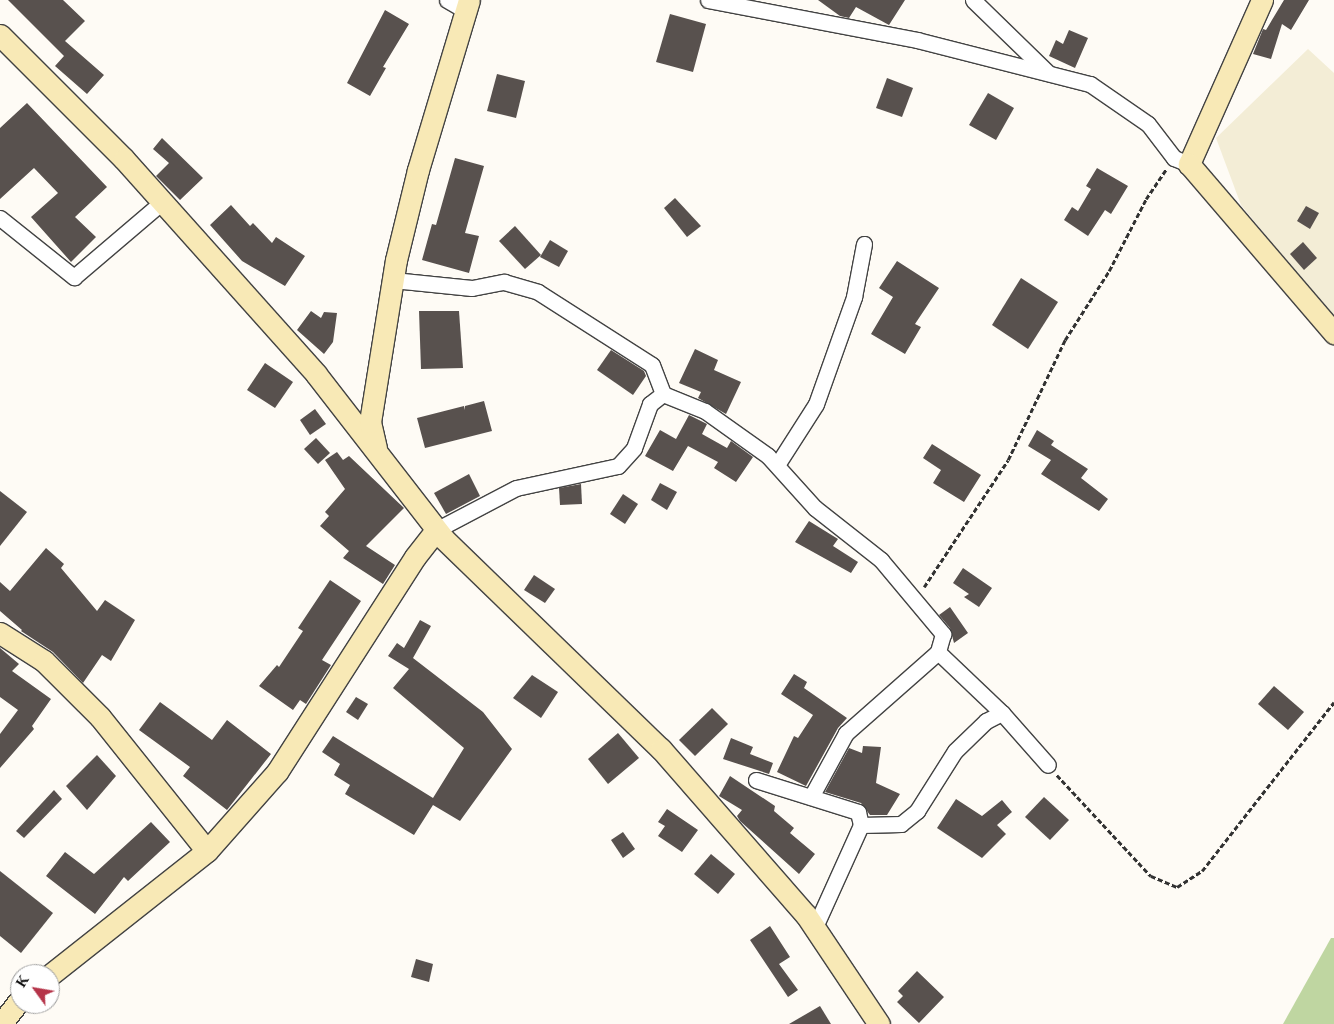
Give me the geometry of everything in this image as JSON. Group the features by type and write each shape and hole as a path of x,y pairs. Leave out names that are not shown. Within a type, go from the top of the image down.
{"street":[{"path":"378,456 370,422 393,280 418,170 467,5 447,0"},
{"path":"708,0 917,40 1090,84 1148,124 1330,323"},
{"path":"973,0 1048,73"},
{"path":"1181,161 1262,0"},
{"path":"0,35 162,202 316,374 436,530 661,749 815,927 879,1024"},
{"path":"0,218 74,277 162,202"},
{"path":"777,465 816,404 854,297 864,244"},
{"path":"393,280 472,288 504,282 538,292 652,365 663,394 705,411 777,465 815,508 881,560 916,599 943,634 938,652 846,733 811,797"},
{"path":"60,967 207,851 277,772 414,557 436,530 516,488 618,466 634,448 650,404 663,394"},
{"path":"0,633 44,661 100,717 207,851"},
{"path":"938,652 1002,713 1048,765"},
{"path":"861,825 901,824 917,811 956,751 986,721 1002,713"},
{"path":"756,780 858,812 861,825 815,927"},
{"path":"1,1024 10,1013"}],"path":[{"path":"916,599 1008,460 1065,340 1110,271 1146,199 1181,161"},
{"path":"1048,765 1151,876 1177,887 1202,871 1334,702"}],"shaded area":[{"path":"1308,49 1334,73 1334,319 1241,205 1216,138"}],"green space":[{"path":"1331,938 1334,938 1334,1024 1283,1024"}],"building":[{"path":"8,0 63,0 85,21 65,41 104,75 87,94 55,66 64,56"},
{"path":"818,0 905,0 889,25 856,7 849,18 840,16"},
{"path":"1284,0 1309,0 1291,30 1282,24 1271,59 1253,54 1263,29 1266,30"},
{"path":"385,10 409,24 383,67 386,68 370,96 347,83"},
{"path":"670,14 706,24 693,72 656,62"},
{"path":"1069,30 1088,38 1075,68 1049,56 1056,40 1063,44"},
{"path":"497,74 525,81 516,118 487,111"},
{"path":"887,78 913,88 902,117 876,108"},
{"path":"988,93 1014,108 996,140 969,125"},
{"path":"27,103 107,187 75,217 96,237 71,262 31,217 58,193 34,168 0,199 0,128"},
{"path":"162,138 203,178 180,200 156,176 169,163 153,149"},
{"path":"455,158 484,166 465,233 479,236 469,273 422,260 432,224 436,225"},
{"path":"1097,168 1128,186 1111,214 1105,210 1088,236 1064,220 1072,207 1078,211 1091,189 1086,186"},
{"path":"675,198 701,226 687,237 664,208"},
{"path":"231,205 250,226 253,223 272,243 276,237 305,256 285,286 242,261 210,225"},
{"path":"1306,206 1319,213 1310,229 1297,221"},
{"path":"515,226 541,255 525,269 499,241"},
{"path":"550,240 568,251 559,267 540,257"},
{"path":"1303,242 1317,258 1304,270 1290,254"},
{"path":"897,261 939,288 915,324 921,327 905,354 871,334 893,297 879,288"},
{"path":"1021,278 1058,302 1028,349 992,325"},
{"path":"311,311 321,318 324,312 337,313 333,342 324,354 297,330"},
{"path":"419,311 459,311 463,368 421,369"},
{"path":"695,349 718,360 714,370 741,382 726,414 698,398 701,392 679,383"},
{"path":"611,350 644,371 646,376 633,395 597,370"},
{"path":"265,363 293,382 275,408 247,390"},
{"path":"484,401 492,431 425,448 417,418 464,406 464,410 465,406"},
{"path":"315,409 326,424 310,435 300,420"},
{"path":"689,415 707,424 702,434 727,448 731,441 753,457 736,482 714,468 718,462 688,446 673,471 645,456 660,430 676,439"},
{"path":"1037,430 1054,441 1051,445 1088,469 1081,478 1108,499 1099,511 1041,474 1051,460 1028,446"},
{"path":"316,438 330,453 318,464 304,449"},
{"path":"932,444 981,475 964,502 933,483 941,470 923,458"},
{"path":"337,452 343,460 349,456 404,508 366,546 395,565 383,584 343,558 349,551 320,526 329,516 325,512 345,489 325,460"},
{"path":"469,474 480,496 446,514 434,493"},
{"path":"660,483 677,492 667,510 651,500"},
{"path":"581,484 582,504 560,505 559,488"},
{"path":"0,491 27,512 0,546"},
{"path":"623,494 638,504 625,524 610,514"},
{"path":"809,521 838,539 833,546 858,562 851,573 795,542"},
{"path":"46,548 64,564 61,568 97,611 105,600 135,620 111,661 102,655 83,683 53,652 21,631 0,611 0,582 10,591"},
{"path":"963,568 992,588 979,607 964,597 969,594 953,583"},
{"path":"534,575 555,589 545,603 524,590"},
{"path":"330,580 361,601 322,660 331,665 306,704 300,700 293,710 259,686 277,665 279,667 303,631 298,628"},
{"path":"950,607 968,633 954,643 950,628 939,615"},
{"path":"420,620 431,626 413,658 483,712 512,749 460,821 433,805 414,835 345,794 350,785 334,775 340,764 322,752 333,736 433,798 464,748 393,688 409,669 388,656 397,643 404,648"},
{"path":"0,648 19,664 12,671 51,699 32,726 34,729 0,768 0,734 18,710 0,697"},
{"path":"794,674 807,682 804,688 847,718 838,728 806,786 777,772 794,736 798,738 813,715 781,694"},
{"path":"532,675 558,692 541,718 513,698"},
{"path":"1274,686 1304,712 1288,730 1258,704"},
{"path":"356,697 368,704 358,720 346,712"},
{"path":"160,702 212,740 227,720 271,754 227,810 183,776 190,767 139,730"},
{"path":"712,708 728,724 695,756 679,740"},
{"path":"618,733 639,758 608,784 588,759"},
{"path":"731,738 753,747 750,754 773,763 769,774 723,759"},
{"path":"863,746 881,747 876,783 900,794 887,815 870,815 861,803 825,792 849,748 862,753"},
{"path":"97,755 116,776 87,810 66,786"},
{"path":"730,776 775,806 774,811 794,828 790,833 815,854 799,874 740,821 737,816 742,810 719,796"},
{"path":"54,790 62,799 24,838 16,831"},
{"path":"1044,797 1069,820 1050,840 1025,817"},
{"path":"956,799 982,816 1002,800 1012,812 997,825 1006,834 982,858 937,828"},
{"path":"667,809 698,830 682,852 658,836 665,826 658,822"},
{"path":"151,822 170,842 128,881 124,877 95,914 46,876 65,852 94,874"},
{"path":"623,832 635,849 623,858 611,840"},
{"path":"711,854 735,874 718,894 694,874"},
{"path":"0,871 53,913 21,953 0,936"},
{"path":"770,926 790,957 779,964 798,990 788,997 750,940"},
{"path":"416,959 433,964 429,982 411,977"},
{"path":"917,971 944,997 919,1023 897,1002 903,996 898,991"},
{"path":"820,1006 831,1024 789,1024"}]}
